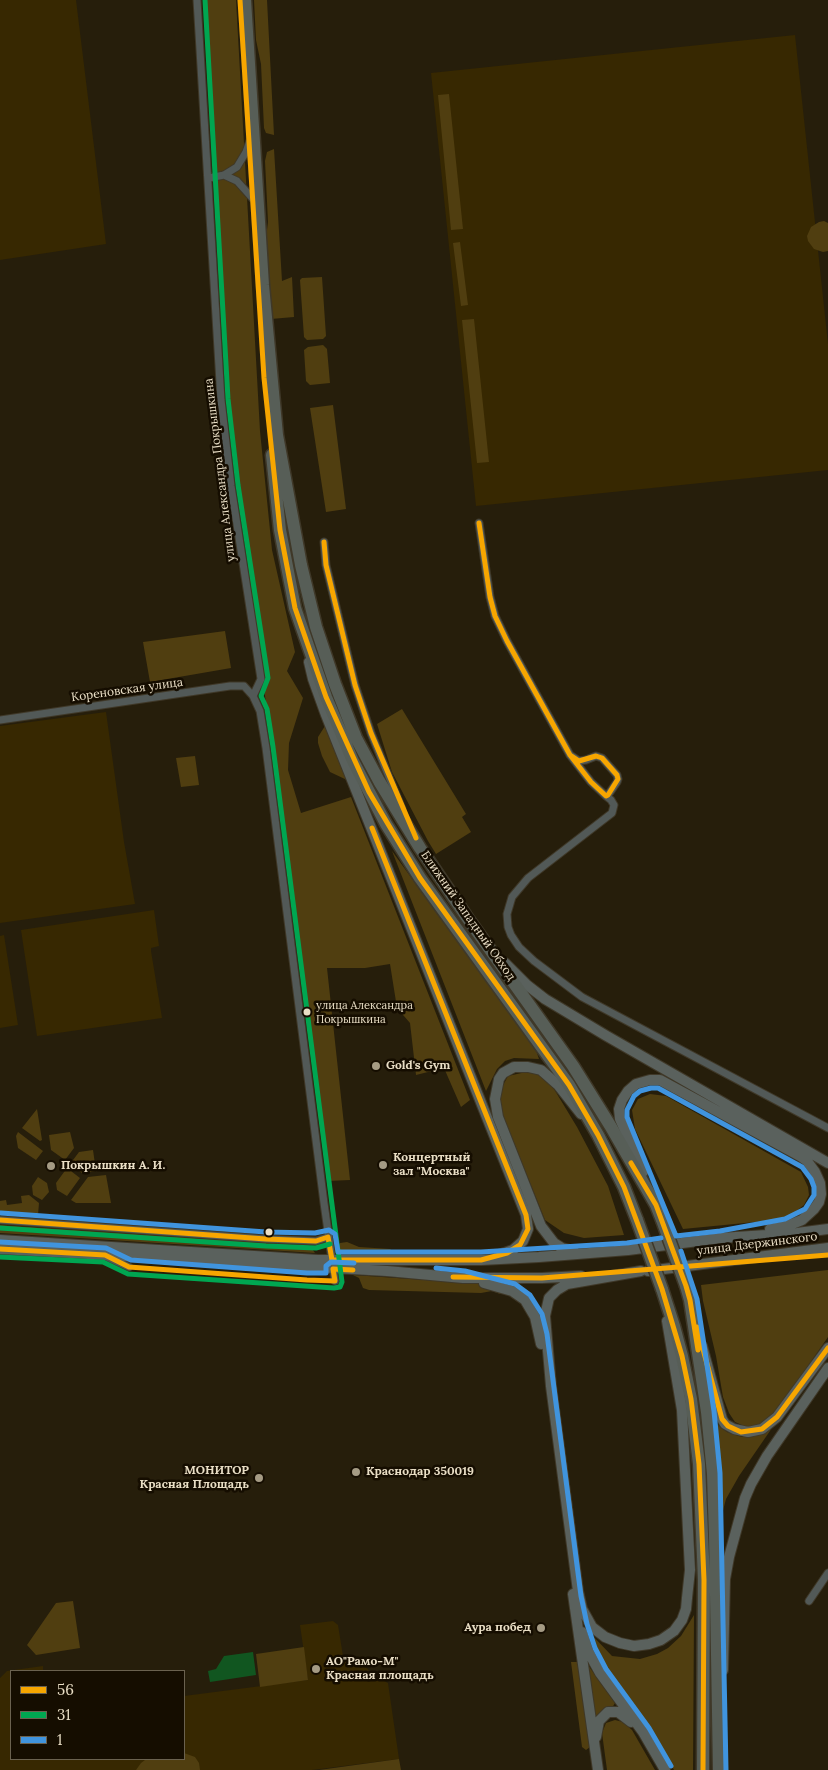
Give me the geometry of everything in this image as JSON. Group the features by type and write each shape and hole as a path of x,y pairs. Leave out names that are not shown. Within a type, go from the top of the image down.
{"highway":[{"path":"240,0 264,378 280,530 295,608 326,697 369,792 420,878 569,1085 598,1135 624,1186 663,1293 682,1356 691,1399 699,1464 704,1580 703,1770"},
{"name":"Ближний Западный Обход","path":"245,0 263,285 277,435 294,532 316,628 356,738 379,781 420,848 572,1066 656,1205 686,1286 690,1300 707,1412 712,1474 719,1770"}],"main road":[{"path":"295,608 313,679 326,715 526,1215 528,1229 520,1245 507,1253 481,1260"},
{"path":"484,941 527,985 545,999 828,1163"},
{"path":"590,1253 571,1251 558,1247 541,1226 498,1117 495,1099 499,1079 504,1073 514,1067 528,1067 541,1070 558,1085 598,1135"},
{"path":"656,1205 620,1119 619,1108 628,1091 636,1084 650,1080 660,1080 667,1083 800,1156 807,1161 818,1176 821,1186 821,1197 814,1210 802,1220 787,1226 721,1238"},
{"name":"улица Дзержинского","path":"0,1249 333,1264 405,1259 481,1260 539,1257 828,1229"},
{"name":"улица Дзержинского","path":"0,1240 333,1264 463,1278 542,1278 641,1271 828,1248"},
{"path":"699,1264 828,1255"},
{"path":"641,1271 567,1284 549,1298 545,1316 550,1381 582,1609 592,1627 605,1637 634,1646 661,1640 674,1630 682,1620 686,1609 690,1570 682,1410 663,1293"},
{"path":"463,1278 494,1285 519,1295 528,1305 537,1323 598,1770"},
{"path":"690,1300 722,1419 724,1424 734,1429 748,1432 756,1431 769,1425 828,1348"},
{"path":"719,1719 723,1668 725,1580 739,1515 751,1484 767,1456 828,1368"},
{"path":"574,1597 588,1651 600,1673 643,1732 665,1770"},
{"path":"594,1750 599,1721 608,1712 622,1714 643,1732"}],"street":[{"name":"улица Александра Покрышкина","path":"197,0 221,400 231,486 260,679 254,696 260,711 266,748 335,1281"},
{"path":"209,178 224,175 237,167 250,141"},
{"path":"224,175 237,181 254,200"},
{"path":"479,523 486,579 495,616 514,655 570,755 591,782 611,800 614,806 612,813 528,878 512,897 507,914 511,935 519,947 534,961 582,997 828,1128"},
{"path":"324,542 326,566 345,647 370,734 420,848"},
{"name":"Кореновская улица","path":"0,720 230,686 244,686 254,696"},
{"path":"570,755 579,761 596,756 602,758 617,775 617,782 606,796"},
{"path":"0,1220 275,1239 316,1241 328,1237"},
{"path":"105,1255 129,1266"},
{"path":"809,1601 828,1573"}],"shaded area":[{"path":"0,0 76,0 106,244 0,260"},
{"path":"205,0 236,0 260,431 272,550 295,652 287,671 303,698 289,743 288,770 301,813 351,797 470,1100 461,1107 444,1068 416,1075 410,1023 397,1008 390,964 365,968 327,968 350,1180 328,1181 233,449 221,320"},
{"path":"254,0 267,0 274,135 266,133 264,128 261,64 256,40"},
{"path":"795,35 828,344 828,470 476,506 431,73"},
{"path":"449,94 463,229 451,230 438,95"},
{"path":"274,149 282,281 292,277 294,317 271,319 266,238 268,222 265,161 267,152"},
{"path":"824,221 828,223 828,251 823,252 814,249 807,236 811,227"},
{"path":"460,242 468,305 461,306 453,243"},
{"path":"322,277 326,336 323,339 307,340 304,337 300,280 302,278"},
{"path":"474,319 489,462 477,463 462,320"},
{"path":"323,345 327,349 330,383 310,385 306,381 304,350 308,347"},
{"path":"333,405 346,509 326,512 310,408"},
{"path":"225,631 231,668 150,682 143,642"},
{"path":"402,709 466,814 462,817 471,832 436,854 392,772 377,724"},
{"path":"106,712 124,842 135,904 0,923 0,726"},
{"path":"325,726 347,780 330,772 322,756 318,737"},
{"path":"195,756 199,785 181,787 176,758"},
{"path":"392,851 536,1050 539,1059 514,1058 505,1061 497,1069 486,1091"},
{"path":"154,910 159,946 151,948 151,951 162,1018 37,1036 21,930"},
{"path":"4,935 18,1025 0,1028 0,936"},
{"path":"526,1072 538,1073 554,1089 577,1127 608,1186 624,1235 584,1238 564,1233 545,1220 503,1116 499,1101 500,1091 508,1076"},
{"path":"650,1094 666,1096 801,1172 808,1187 809,1195 804,1205 786,1219 683,1229 635,1129 632,1110 638,1099"},
{"path":"37,1109 42,1140 40,1141 22,1128"},
{"path":"18,1132 43,1151 36,1160 18,1148 16,1136"},
{"path":"70,1132 74,1148 65,1160 51,1150 49,1135"},
{"path":"93,1150 96,1171 82,1173 70,1164 79,1152"},
{"path":"67,1168 80,1178 67,1196 57,1190 56,1183"},
{"path":"106,1175 111,1203 76,1203 71,1200 88,1177"},
{"path":"38,1177 47,1183 49,1192 42,1200 33,1195 32,1186"},
{"path":"29,1195 39,1203 38,1215 0,1213 0,1201 6,1200 7,1205 22,1203 21,1196"},
{"path":"0,1225 310,1246 315,1253 0,1233"},
{"path":"347,1242 359,1247 390,1249 394,1252 392,1256 343,1255 340,1253 338,1246 340,1243"},
{"path":"828,1270 828,1337 772,1418 755,1427 744,1426 735,1422 729,1413 723,1397 701,1285"},
{"path":"353,1275 484,1284 509,1294 500,1294 492,1291 481,1293 369,1290 363,1288 359,1278"},
{"path":"717,1424 727,1432 742,1437 755,1435 772,1428 739,1476 726,1499 719,1526"},
{"path":"73,1601 80,1648 36,1655 27,1645 56,1603"},
{"path":"694,1615 693,1770 674,1770 647,1724 600,1658 590,1633 612,1656 640,1659 657,1654 668,1648 681,1636"},
{"path":"333,1621 338,1625 343,1656 368,1669 369,1673 388,1683 399,1759 312,1770 0,1770 0,1678 7,1671 10,1671 10,1760 185,1760 185,1696 308,1680 300,1625"},
{"path":"304,1647 308,1680 260,1687 256,1654"},
{"path":"253,1652 256,1675 210,1682 208,1671 216,1669 224,1656"},
{"path":"571,1662 578,1662 590,1747 586,1750 582,1747"},
{"path":"588,1665 615,1703 612,1708 595,1719"},
{"path":"43,1666 43,1670 14,1670"},
{"path":"615,1720 623,1722 632,1730 655,1770 607,1770 602,1733 606,1723"},
{"path":"185,1753 195,1757 199,1763 200,1770 136,1770 145,1760 185,1760"},
{"path":"399,1759 401,1770 319,1770"}],"transit line":[{"name":"31","path":"0,1257 103,1262 128,1274 334,1288 340,1287 342,1282 273,747 267,709 261,696 268,678 238,485 228,399 205,0"},
{"name":"56","path":"240,0 264,378 280,530 295,608 326,697 369,792 420,878 569,1085 598,1135 624,1187 662,1289 682,1356 691,1399 699,1464 704,1580 703,1770"},
{"name":"56","path":"479,523 490,597 495,616 570,755"},
{"name":"56","path":"324,542 326,565 355,685 371,733 416,838"},
{"name":"56","path":"570,755 579,761 596,756 602,758 617,775 618,779 608,795 606,796 591,782 570,755"},
{"name":"56","path":"0,1220 266,1239 316,1241 328,1237 332,1260 481,1260 507,1253 520,1245 528,1229 526,1215 372,828"},
{"name":"1","path":"651,1088 658,1088 802,1167 811,1179 814,1187 814,1195 805,1209 785,1219 720,1231 676,1236 627,1117 627,1110 634,1096 640,1091 651,1088"},
{"name":"56","path":"631,1163 656,1205 686,1286 698,1350"},
{"name":"1","path":"1,1213 266,1232 315,1233 329,1230 335,1234 338,1252 481,1252 627,1243 661,1238"},
{"name":"31","path":"0,1228 266,1246 316,1248 330,1244"},
{"name":"1","path":"0,1242 106,1248 131,1260 307,1273 326,1273 326,1266 331,1262 354,1263"},
{"name":"56","path":"0,1249 105,1255 129,1267 307,1280 335,1281 333,1269 353,1270"},
{"name":"1","path":"681,1251 697,1299 714,1411 720,1473 726,1770"},
{"name":"56","path":"453,1277 542,1278 828,1255"},
{"name":"1","path":"436,1268 465,1271 515,1284 530,1295 542,1314 547,1334 581,1596 587,1624 595,1648 606,1669 649,1728 671,1766"},
{"name":"56","path":"697,1327 722,1419 728,1426 741,1432 762,1429 777,1417 828,1348"}],"place":[{"name":"улица Александра Покрышкина","path":"307,1012"},
{"name":"Gold's Gym","path":"376,1066"},
{"name":"Концертный зал \"Москва\"","path":"383,1165"},
{"name":"Покрышкин А. И.","path":"51,1166"},
{"name":"Краснодар 350019","path":"356,1472"},
{"name":"МОНИТОР Красная Площадь","path":"259,1478"},
{"name":"Аура побед","path":"541,1628"},
{"name":"АО\"Рамо-М\" Красная площадь","path":"316,1669"}]}
